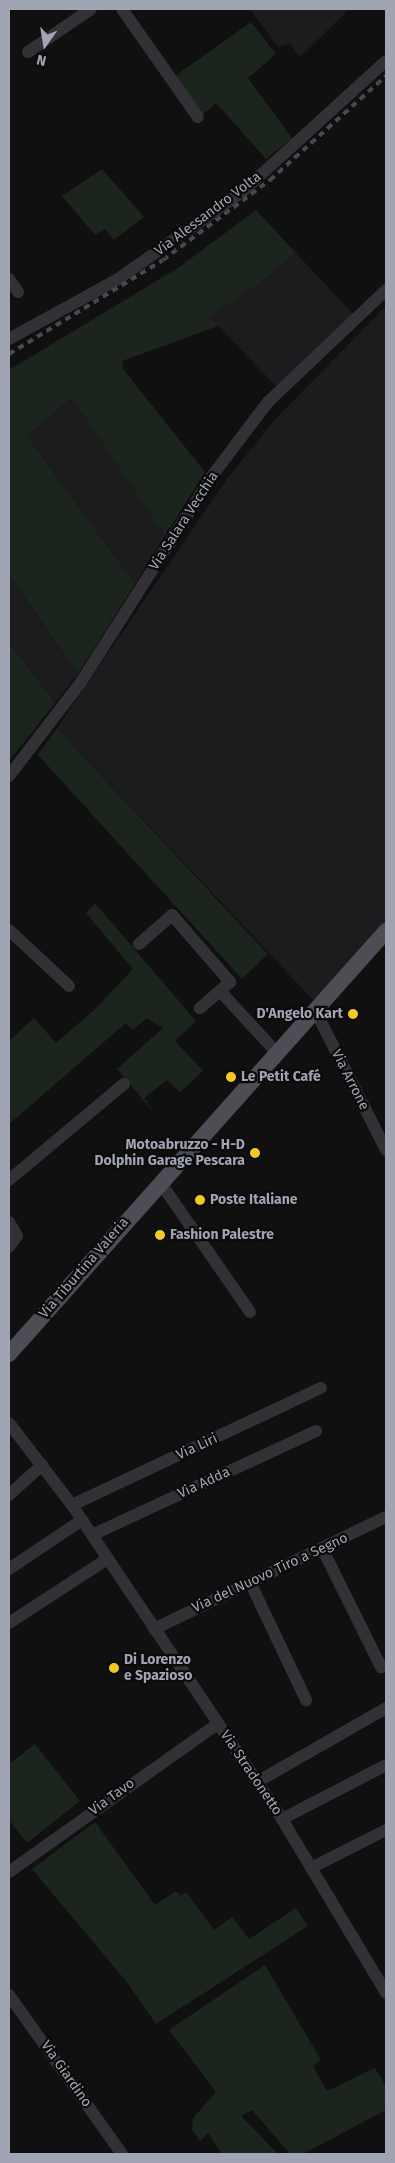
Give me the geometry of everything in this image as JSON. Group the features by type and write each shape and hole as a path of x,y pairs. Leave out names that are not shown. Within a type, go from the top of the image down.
{"main road":[{"name":"Via Tiburtina Valeria","path":"9,1354 160,1182 386,931"}],"street":[{"path":"28,52 91,9"},
{"path":"122,9 198,117"},
{"name":"Via Alessandro Volta","path":"9,338 118,279 243,191 386,61"},
{"path":"9,279 18,292"},
{"name":"Via Salara Vecchia","path":"9,776 81,682 212,476 268,402 386,290"},
{"path":"139,944 172,915 230,982 200,1008"},
{"path":"9,930 69,986"},
{"path":"220,992 276,1052"},
{"name":"Via Arrone","path":"314,1010 386,1150"},
{"path":"9,1180 124,1084"},
{"path":"160,1182 250,1312"},
{"path":"9,1222 17,1236 9,1247"},
{"name":"Via Liri","path":"72,1505 322,1388"},
{"name":"Via Stradonetto","path":"9,1423 72,1505 282,1819 311,1868 381,1974 386,1993"},
{"name":"Via Adda","path":"92,1535 316,1431"},
{"path":"9,1495 42,1465"},
{"name":"Via del Nuovo Tiro a Segno","path":"154,1629 250,1582 323,1550 386,1517"},
{"path":"9,1569 82,1520"},
{"path":"323,1550 381,1667"},
{"path":"9,1623 107,1559"},
{"path":"250,1582 306,1700"},
{"path":"257,1782 386,1708"},
{"name":"Via Tavo","path":"9,1872 217,1724"},
{"path":"282,1819 386,1765"},
{"path":"311,1868 386,1830"},
{"name":"Via Giardino","path":"9,1995 122,2154"}],"shaded area":[{"path":"250,9 349,9 300,57 290,44 278,47"},
{"path":"251,22 276,54 248,78 292,138 266,159 216,103 203,114 175,76"},
{"path":"102,169 144,217 114,240 105,229 95,235 62,196"},
{"path":"256,210 296,253 259,284 209,317 218,326 122,361 123,369 205,472 165,536 72,398 27,436 135,584 78,674 9,574 9,370 178,268"},
{"path":"296,253 354,315 278,388 209,317 259,284"},
{"path":"386,306 386,922 315,1002 57,728 229,476 278,416"},
{"path":"72,398 165,536 135,584 27,436"},
{"path":"9,574 78,674 55,703 9,642"},
{"path":"9,642 55,703 9,761"},
{"path":"57,728 268,954 242,979 38,755"},
{"path":"95,903 196,1021 175,1041 203,1071 180,1092 167,1080 144,1098 155,1114 117,1069 163,1028 147,1018 133,1030 126,1023 9,1124 9,1041 34,1018 56,1043 94,1010 133,969 86,913"},
{"path":"35,1744 80,1801 27,1843 9,1820 9,1764"},
{"path":"95,1822 155,1905 176,1891 181,1896 186,1892 214,1930 232,1917 249,1939 296,1908 308,1926 156,2024 126,1981 32,1869"},
{"path":"265,1965 321,2060 313,2066 327,2091 375,2068 386,2086 386,2110 303,2154 290,2154 252,2110 241,2116 278,2154 222,2154 208,2133 200,2141 192,2130 193,2118 216,2092 169,2030"}],"railway":[{"path":"9,354 163,260 270,180 386,76"}],"place":[{"name":"D'Angelo Kart","path":"353,1014"},
{"name":"Le Petit Café","path":"231,1077"},
{"name":"Motoabruzzo - H-D Dolphin Garage Pescara","path":"255,1153"},
{"name":"Poste Italiane","path":"200,1200"},
{"name":"Fashion Palestre","path":"160,1235"},
{"name":"Di Lorenzo e Spazioso","path":"114,1668"}]}
